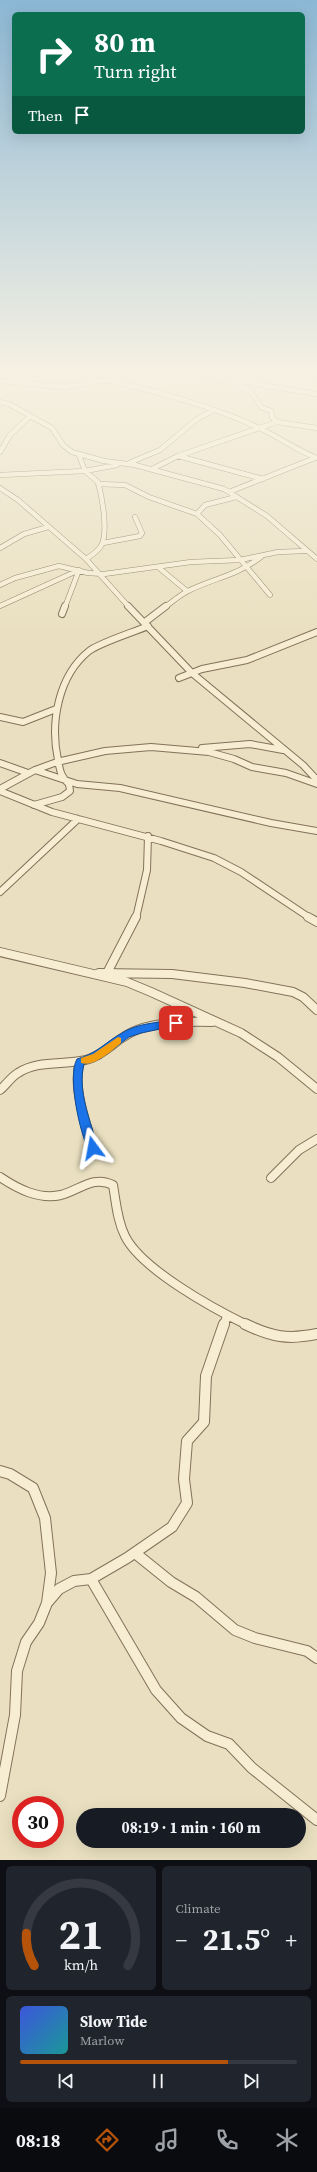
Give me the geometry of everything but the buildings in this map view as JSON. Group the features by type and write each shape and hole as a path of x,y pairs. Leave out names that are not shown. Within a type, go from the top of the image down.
{"street":[{"path":"80,457 85,471 96,479 98,484 103,517 103,543 98,551 86,559"},
{"path":"88,457 135,465 162,463"},
{"path":"0,475 85,471 125,464 146,457"},
{"path":"152,470 162,463 176,457"},
{"path":"181,457 263,479"},
{"path":"229,492 316,458"},
{"path":"135,465 211,485 229,492 267,516 297,544 317,560"},
{"path":"98,484 125,485 149,497 196,514 228,543 240,560 248,567 270,595"},
{"path":"0,488 18,500 86,559 101,574 122,600 192,674 303,765 317,780"},
{"path":"188,510 201,508 236,497"},
{"path":"196,514 201,508"},
{"path":"103,543 140,536 142,533 135,517"},
{"path":"0,548 24,534 48,527"},
{"path":"0,585 15,578 59,566 101,574 190,562 240,560 266,554 297,544"},
{"path":"34,805 62,797 70,790 69,784 62,778 57,762 55,745 56,709 68,678 85,654 101,644 146,624 187,590 230,576 248,567 266,554 305,551"},
{"path":"158,567 187,590"},
{"path":"1,604 79,570"},
{"path":"62,614 79,570"},
{"path":"179,678 202,669 247,660 317,632"},
{"path":"0,717 15,723 25,723 56,709"},
{"path":"186,749 238,744 285,751"},
{"path":"0,790 35,770 57,762 105,751 151,747 186,749 222,756 252,767 286,773 317,784"},
{"path":"0,763 28,774"},
{"path":"35,770 65,781 92,786 126,789 271,823 317,831"},
{"path":"0,790 34,805 78,819 148,836 212,857 233,866 317,922"},
{"path":"0,892 78,819"},
{"path":"107,973 121,944 131,928 135,915 147,872 150,849 148,836"},
{"path":"0,952 127,982 219,1023 257,1043 317,1090"},
{"path":"90,974 151,972 231,980 293,992 303,997 317,1010"},
{"path":"0,1090 18,1073 35,1066 80,1061 96,1056 126,1035 139,1030 188,1021 219,1023"},
{"path":"80,1061 77,1071 78,1093 93,1148"},
{"path":"271,1178 299,1150 317,1139"},
{"path":"0,1177 24,1192 51,1196 65,1194 94,1180 103,1179 113,1185 116,1211 128,1242 159,1272 227,1316 254,1330 284,1339 317,1334"},
{"path":"47,1603 59,1589 74,1581 91,1579 172,1527 187,1503 184,1479 187,1441 204,1422 206,1376 227,1316"},
{"path":"0,1471 10,1474 33,1488 45,1518 51,1573 47,1603 39,1622 26,1642 17,1671 15,1715 0,1796"},
{"path":"135,1552 171,1582 196,1597 235,1630 254,1638 308,1650 317,1658"},
{"path":"91,1579 156,1690 181,1718 207,1736 229,1744 252,1768 317,1820"}],"slow traffic":[{"path":"85,1061 104,1052 118,1041"}],"route":[{"path":"93,1148 78,1093 77,1071 80,1061 89,1059 104,1052 126,1035 139,1030 162,1027 176,1023"}]}
